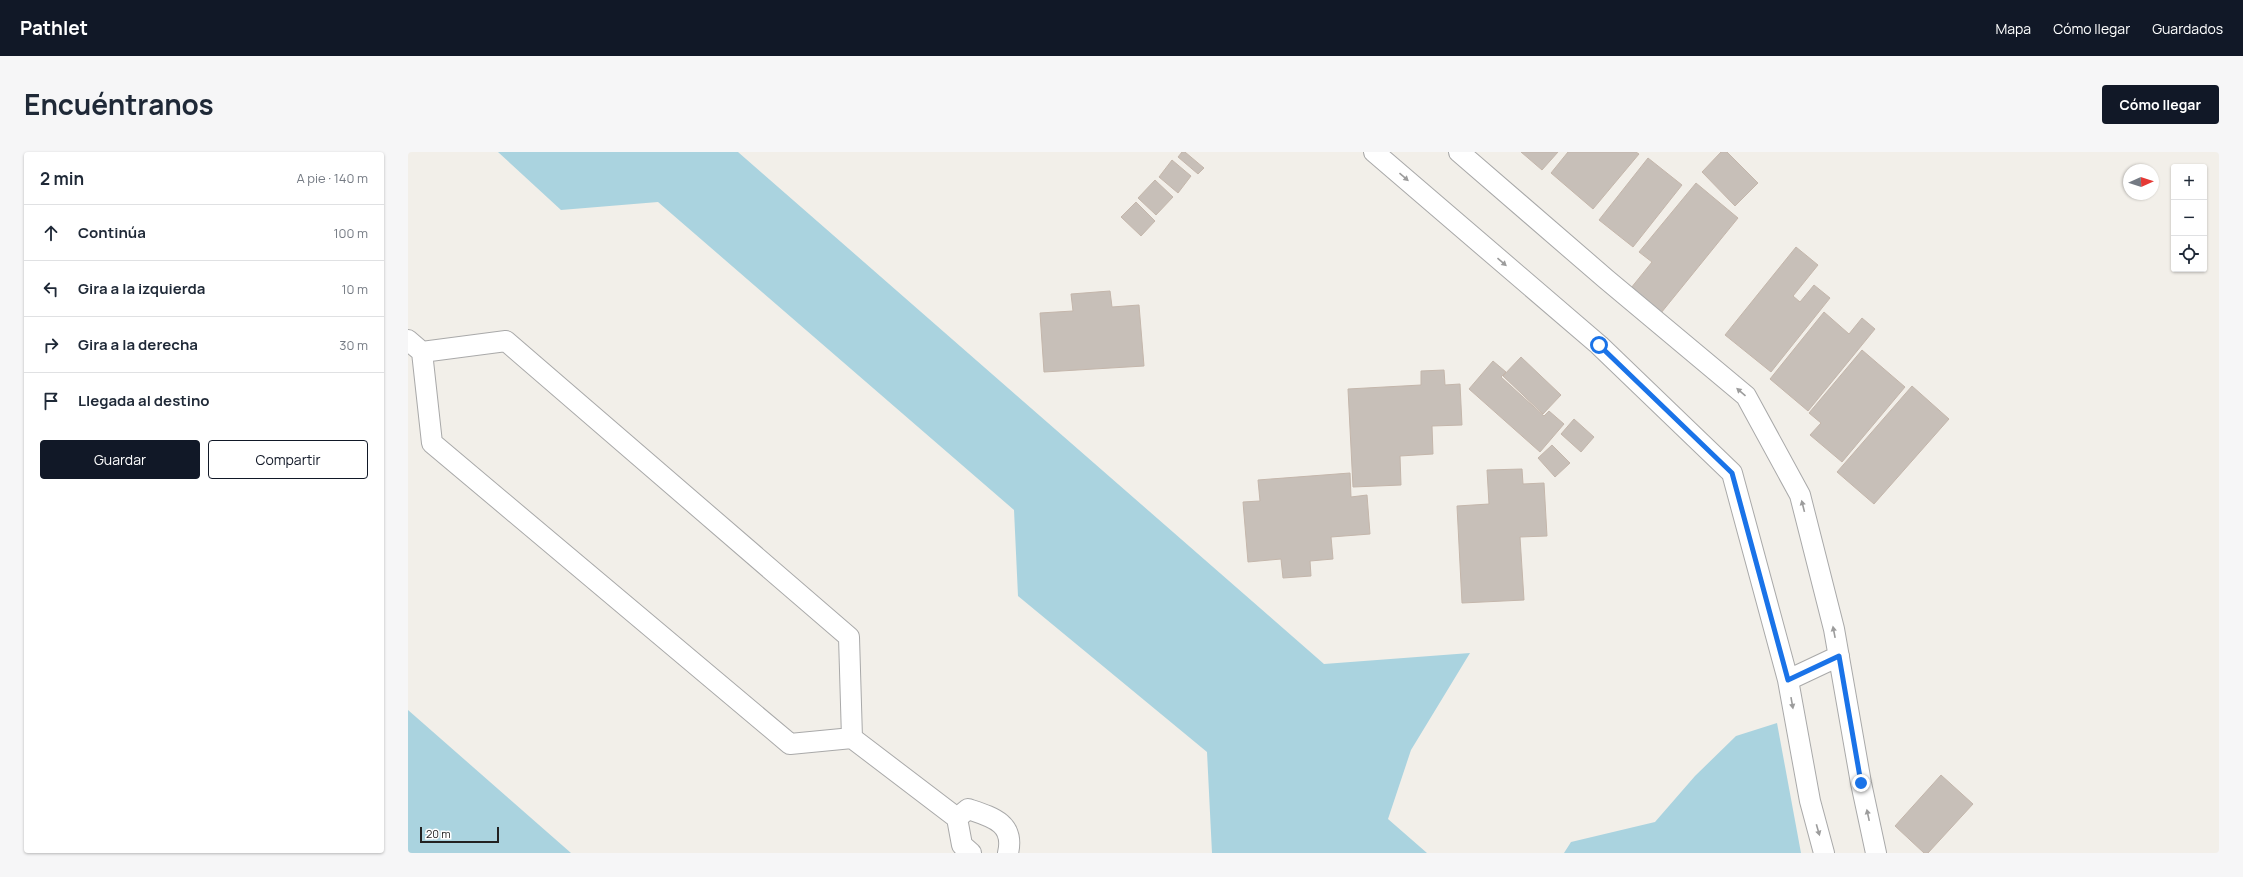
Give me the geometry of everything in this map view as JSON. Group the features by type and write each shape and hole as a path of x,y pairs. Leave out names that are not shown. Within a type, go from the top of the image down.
{"street":[{"path":"1374,152 1599,345 1732,473 1788,680 1810,801 1824,853"},
{"path":"1459,152 1606,279 1746,396 1800,495 1839,656 1876,853"},
{"path":"852,738 849,637 506,341 415,346 432,443 790,744 852,738 957,818 962,845 971,853"},
{"path":"1788,680 1839,656"},
{"path":"957,818 968,809 988,816 1002,824 1010,838 1008,853"}],"water":[{"path":"498,152 738,152 1324,664 1470,653 1411,750 1388,819 1427,853 1212,853 1207,752 1018,596 1014,510 658,202 561,210"},
{"path":"408,710 571,853 408,853"},
{"path":"1777,723 1801,853 1564,853 1571,842 1655,822 1695,776 1736,736"}],"building":[{"path":"1182,152 1185,152 1204,168 1198,174 1178,157"},
{"path":"1521,152 1558,152 1542,170"},
{"path":"1568,152 1636,152 1639,154 1593,209 1551,173"},
{"path":"1721,152 1727,152 1758,183 1735,206 1702,172"},
{"path":"1648,158 1682,185 1633,247 1599,220"},
{"path":"1172,160 1191,176 1178,193 1159,177"},
{"path":"1155,180 1173,197 1156,215 1138,198"},
{"path":"1696,183 1738,218 1661,313 1631,288 1652,262 1639,252"},
{"path":"1136,202 1155,221 1141,236 1121,217"},
{"path":"1796,247 1818,265 1793,296 1800,302 1814,285 1830,298 1771,372 1725,335"},
{"path":"1110,291 1112,307 1139,305 1144,366 1044,372 1040,313 1073,311 1071,294"},
{"path":"1824,312 1849,334 1862,318 1875,329 1808,411 1770,379"},
{"path":"1862,350 1905,387 1842,462 1810,435 1821,423 1809,413"},
{"path":"1521,357 1561,395 1543,414 1503,376"},
{"path":"1493,361 1506,372 1501,377 1544,416 1549,411 1564,424 1540,452 1469,389"},
{"path":"1444,370 1445,385 1460,384 1462,425 1432,426 1433,454 1400,456 1401,485 1353,487 1348,389 1421,385 1421,371"},
{"path":"1912,386 1949,419 1874,504 1837,472"},
{"path":"1574,419 1594,437 1581,452 1561,434"},
{"path":"1552,445 1570,463 1555,477 1538,458"},
{"path":"1522,469 1523,484 1544,483 1547,536 1520,537 1524,600 1462,603 1457,506 1489,504 1487,470"},
{"path":"1350,473 1351,497 1367,495 1370,534 1331,537 1333,559 1310,561 1311,576 1283,578 1281,559 1248,562 1243,502 1260,501 1258,480"},
{"path":"1941,775 1973,804 1928,853 1924,853 1895,826"}],"route":[{"path":"1599,345 1732,473 1788,680 1839,656 1861,783"}]}
